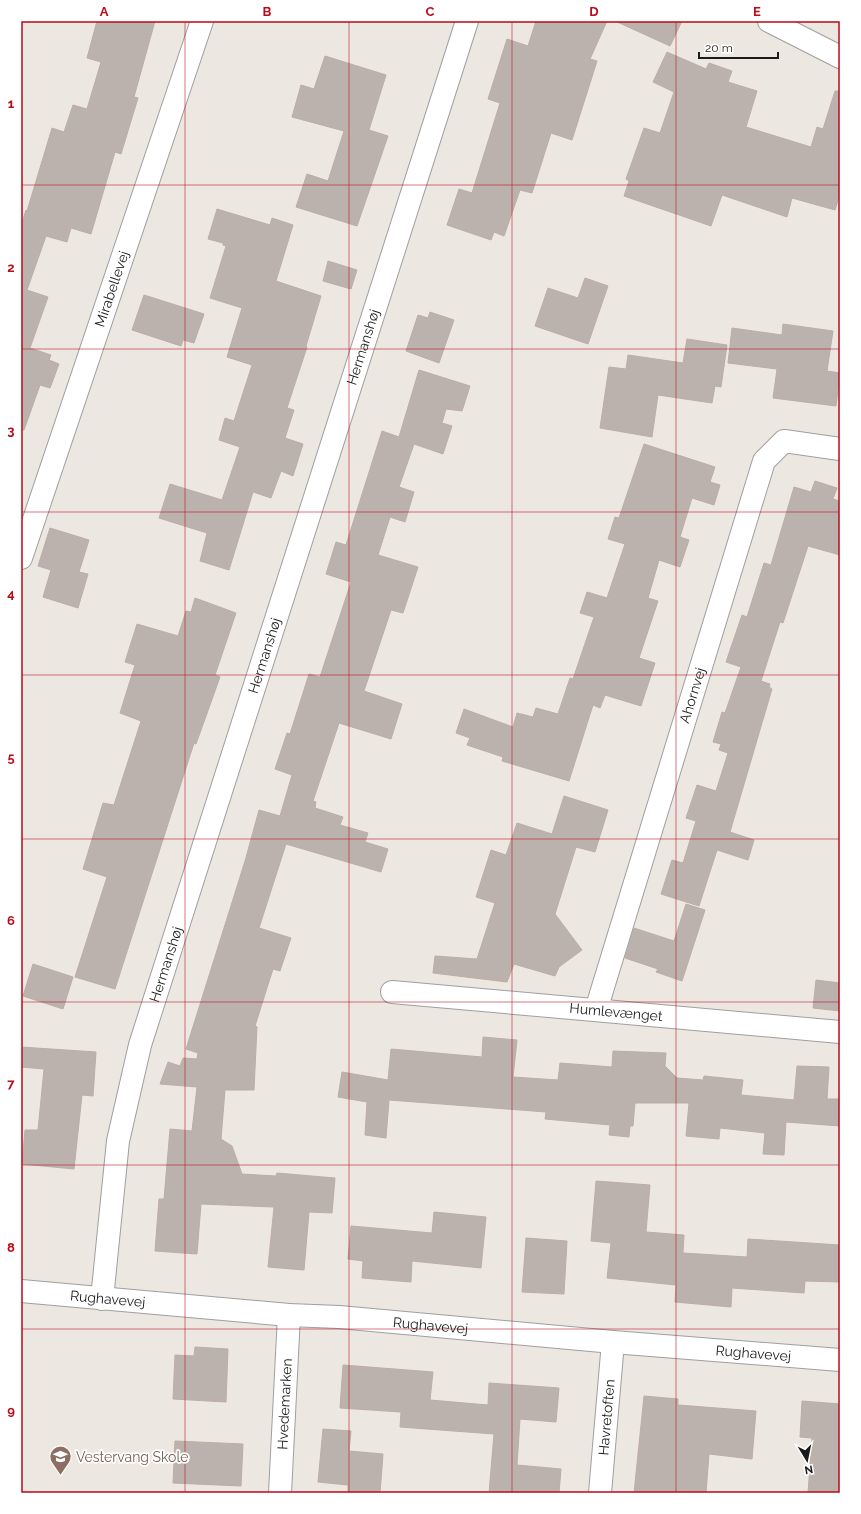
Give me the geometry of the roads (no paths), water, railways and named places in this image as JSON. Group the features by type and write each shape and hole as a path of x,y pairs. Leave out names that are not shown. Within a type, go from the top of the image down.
{"street":[{"name":"Mirabellevej","path":"21,558 202,21"},
{"name":"Hermanshøj","path":"102,1299 118,1141 140,1045 468,21"},
{"path":"769,21 840,57"},
{"name":"Ahornvej","path":"596,1010 764,461 784,441 840,449"},
{"name":"Humlevænget","path":"392,992 840,1032"},
{"name":"Rughavevej","path":"21,1292 289,1315 339,1317 612,1342 840,1360"},
{"name":"Hvedemarken","path":"280,1493 289,1315"},
{"name":"Havretoften","path":"600,1493 612,1342"}],"place":[{"name":"Vestervang Skole","path":"61,1476"}]}
